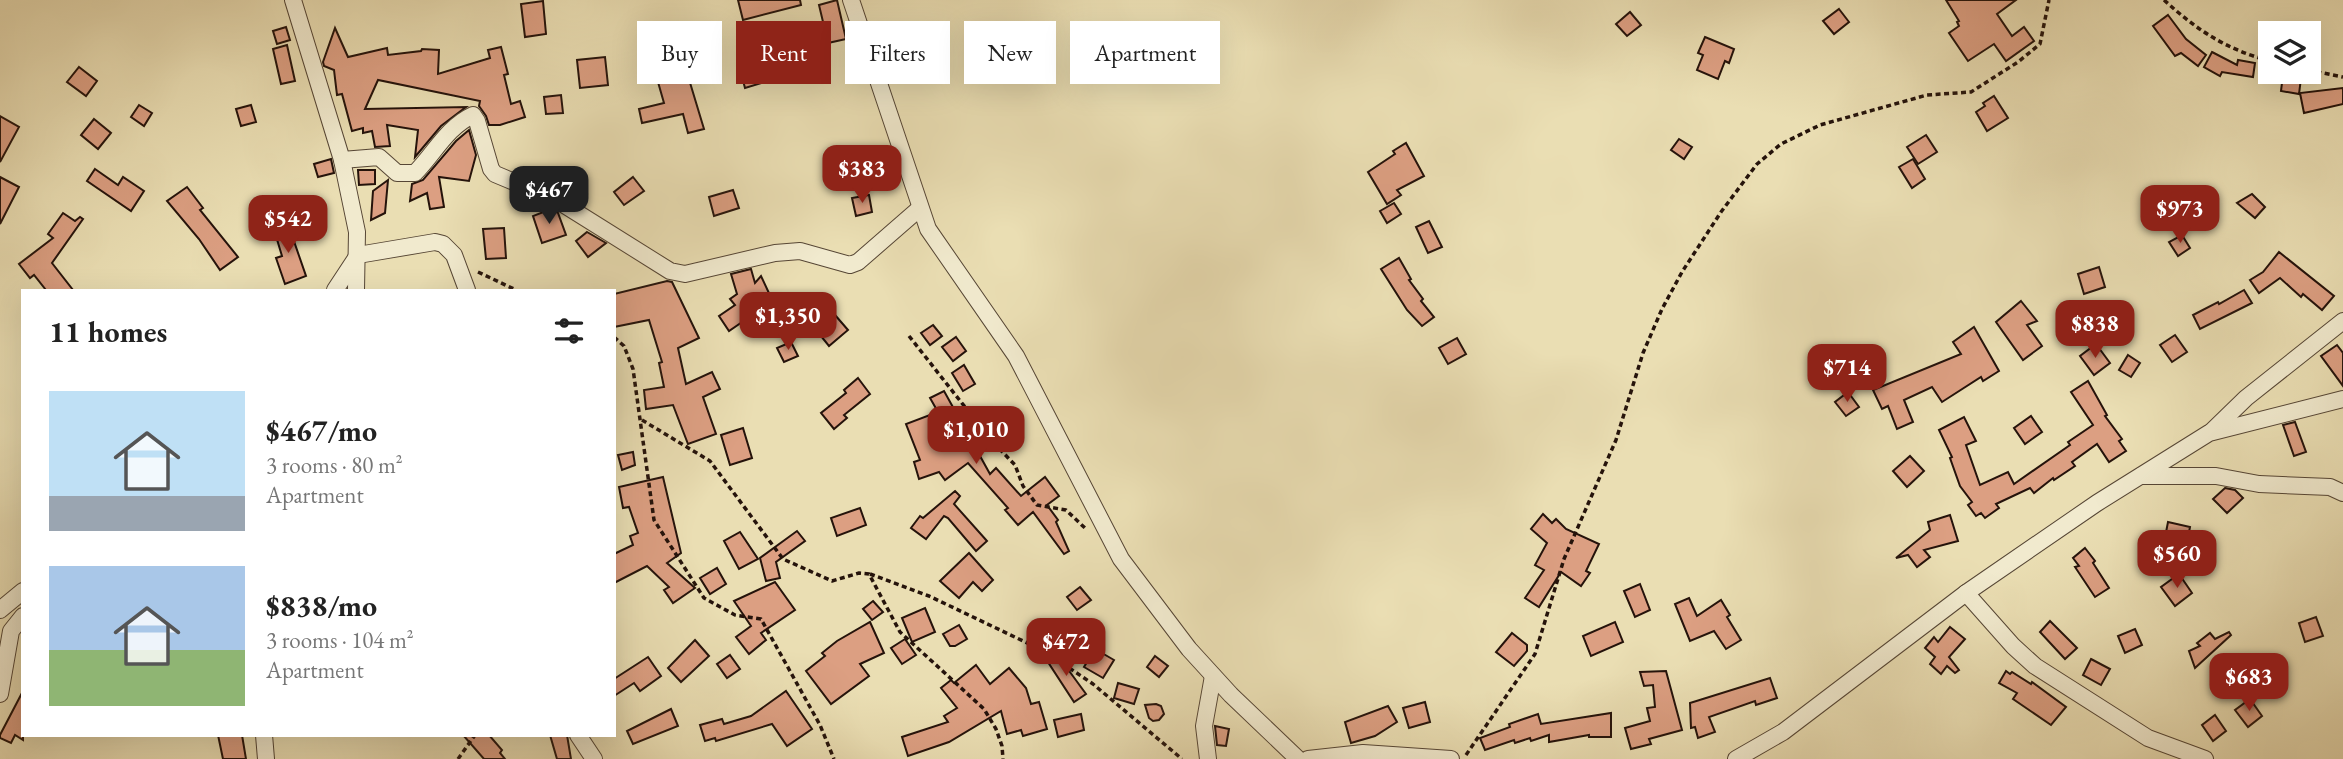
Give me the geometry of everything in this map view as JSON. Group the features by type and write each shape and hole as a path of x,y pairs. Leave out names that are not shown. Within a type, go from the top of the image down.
{"street":[{"path":"293,0 342,160 357,232 356,289"},
{"path":"851,0 928,229 1016,356 1121,559 1168,624 1213,676 1298,759"},
{"path":"342,160 379,158 397,173 415,173 426,162 437,144 472,115 477,121 491,169 495,174 555,199 670,271 685,274 775,253 800,251 850,265 858,262 920,208"},
{"path":"336,289 358,255 435,242 449,247 467,289"},
{"path":"1736,759 1783,732 1966,593 2096,503 2209,433 2246,398 2343,321"},
{"path":"2209,433 2343,399"},
{"path":"2140,476 2216,476 2259,484 2330,487 2343,493"},
{"path":"0,610 21,593"},
{"path":"1966,593 1999,631 2035,666 2148,738 2205,759"},
{"path":"0,694 11,631 21,618"},
{"path":"1208,759 1205,726 1213,676"},
{"path":"264,737 267,759"},
{"path":"579,737 594,759"},
{"path":"1313,759 1363,753 1451,759"}],"path":[{"path":"1464,759 1535,654 1564,559 1616,440 1643,353 1662,309 1682,272 1721,212 1757,164 1781,144 1820,125 1927,95 1971,92 2018,62 2040,44 2049,0"},
{"path":"2164,0 2196,29 2258,56"},
{"path":"2321,73 2343,77"},
{"path":"457,263 514,289"},
{"path":"909,335 990,440 1014,465 1023,486 1037,505 1066,510 1090,532"},
{"path":"616,339 624,346 634,369 654,520 704,598 734,615 761,620 820,725 834,759"},
{"path":"642,420 710,461 783,559 832,581 859,573 869,574 929,596 1044,651 1093,684 1182,759"},
{"path":"869,574 900,632 985,709 996,729 1003,759"},
{"path":"458,759 474,737"}],"building":[{"path":"738,0 800,0 801,5 743,20"},
{"path":"837,0 845,39 831,42 831,21 823,21 819,5"},
{"path":"1946,0 2016,0 1997,14 2012,36 2024,27 2034,41 2006,61 1994,44 1968,61 1949,33 1959,26 1959,21"},
{"path":"543,1 546,34 525,37 521,4"},
{"path":"1839,9 1849,22 1834,34 1823,21"},
{"path":"1630,12 1641,25 1627,36 1616,24"},
{"path":"2168,15 2186,39 2206,55 2198,66 2181,53 2175,56 2153,26"},
{"path":"286,27 290,40 277,44 273,31"},
{"path":"335,28 348,57 387,48 388,55 422,49 439,50 438,74 490,58 488,50 501,47 508,74 504,75 511,104 520,101 525,117 500,125 489,125 479,106 480,101 378,80 365,109 466,107 441,126 415,157 418,130 387,125 390,146 375,147 372,131 363,133 363,128 352,131 342,94 337,95 334,70 324,66"},
{"path":"1705,37 1734,49 1729,63 1725,61 1718,79 1697,70 1703,55 1698,53"},
{"path":"287,45 295,81 281,84 273,49"},
{"path":"2212,52 2237,65 2238,60 2255,63 2253,77 2222,72 2220,76 2204,67"},
{"path":"605,57 608,85 580,88 577,60"},
{"path":"79,67 97,81 86,96 67,82"},
{"path":"659,84 690,84 704,129 688,133 683,114 642,123 639,109 664,103"},
{"path":"2282,84 2300,84 2299,94 2281,91"},
{"path":"2343,88 2343,104 2304,113 2300,93"},
{"path":"561,95 563,113 546,114 544,97"},
{"path":"1994,96 2008,118 1987,131 1976,112"},
{"path":"139,105 152,113 144,126 131,117"},
{"path":"251,105 256,122 241,126 236,109"},
{"path":"0,116 19,127 0,162"},
{"path":"94,119 111,133 98,149 81,135"},
{"path":"469,130 476,155 469,181 439,177 444,207 430,209 427,193 410,201 412,184 423,180 456,141"},
{"path":"1926,135 1937,152 1918,164 1907,147"},
{"path":"1679,139 1692,147 1684,159 1671,150"},
{"path":"1406,143 1424,176 1397,190 1401,195 1387,204 1368,172"},
{"path":"854,150 860,166 839,173 833,158"},
{"path":"331,159 334,173 318,177 314,164"},
{"path":"1913,159 1925,179 1912,188 1899,167"},
{"path":"95,169 118,185 123,177 144,191 131,211 87,181"},
{"path":"358,170 375,170 375,184 359,185"},
{"path":"0,177 19,187 0,224"},
{"path":"585,177 587,193 559,189 545,183"},
{"path":"633,177 644,191 624,205 614,192"},
{"path":"388,180 385,213 371,220 373,191"},
{"path":"187,187 203,208 200,210 238,257 220,270 199,239 167,201"},
{"path":"733,190 739,208 714,216 709,197"},
{"path":"2252,194 2265,207 2255,218 2237,203"},
{"path":"869,195 872,212 856,216 852,198"},
{"path":"1394,203 1401,214 1387,223 1380,211"},
{"path":"551,209 558,213 566,235 542,243 533,216"},
{"path":"63,213 75,221 80,217 83,219 52,263 72,289 45,289 34,275 30,278 19,264 53,238 48,234"},
{"path":"287,221 306,276 285,284 276,258 282,256 273,226"},
{"path":"1429,221 1442,247 1428,253 1416,227"},
{"path":"504,228 506,258 486,259 483,229"},
{"path":"587,232 606,243 588,257 576,241"},
{"path":"2182,235 2190,248 2178,256 2169,242"},
{"path":"2279,252 2334,296 2322,310 2303,294 2301,297 2280,278 2259,293 2250,280 2263,272"},
{"path":"1399,258 1411,279 1409,280 1423,299 1421,301 1434,317 1422,326 1407,310 1381,269"},
{"path":"2099,267 2105,287 2084,294 2078,274"},
{"path":"751,269 755,283 761,276 781,319 761,334 756,334 745,320 729,331 719,316 735,305 730,299 737,294 731,274"},
{"path":"672,282 699,338 678,348 686,384 712,372 720,389 703,397 716,434 688,444 673,405 646,409 644,390 664,387 659,363 662,362 649,320 616,327 616,294"},
{"path":"2244,290 2252,303 2200,329 2193,315"},
{"path":"2021,301 2037,321 2027,325 2042,346 2023,360 1996,322"},
{"path":"835,315 848,330 829,346 816,330"},
{"path":"933,325 942,336 930,345 921,333"},
{"path":"1974,327 1999,371 1983,381 1981,377 1942,402 1932,387 1904,400 1913,422 1897,429 1888,406 1882,409 1873,390 1961,354 1953,342"},
{"path":"2175,335 2187,352 2172,362 2160,345"},
{"path":"956,337 966,351 953,361 942,347"},
{"path":"1457,338 1466,354 1448,364 1439,348"},
{"path":"791,342 798,356 784,362 777,348"},
{"path":"2096,344 2110,363 2094,375 2080,356"},
{"path":"2337,345 2343,353 2343,386 2321,356"},
{"path":"2128,355 2140,363 2131,377 2119,370"},
{"path":"964,365 975,384 963,391 952,373"},
{"path":"858,378 870,394 844,415 847,418 834,429 821,413 846,393 844,390"},
{"path":"2088,381 2107,415 2105,416 2122,439 2119,441 2126,451 2109,462 2097,444 2072,462 2075,466 2034,493 2030,488 1996,504 1999,508 1985,518 1981,513 1976,516 1968,505 1972,502 1960,486 1950,458 1952,457 1939,430 1964,417 1976,441 1966,445 1980,485 2008,472 2014,484 2070,445 2068,442 2093,425 2071,392"},
{"path":"944,391 990,474 996,468 1021,496 1045,477 1059,496 1047,505 1058,520 1056,522 1069,551 1064,554 1033,512 1018,525 1005,510 1008,508 968,463 945,480 939,472 919,479 914,462 920,460 906,424 938,412 930,398"},
{"path":"1848,392 1859,407 1846,416 1835,402"},
{"path":"2031,416 2042,432 2025,444 2014,428"},
{"path":"2295,422 2306,452 2294,456 2283,425"},
{"path":"743,428 752,458 730,465 721,435"},
{"path":"633,452 635,465 622,470 618,455"},
{"path":"1910,456 1924,471 1907,487 1893,471"},
{"path":"663,477 681,553 667,563 695,588 673,603 664,590 669,587 647,566 616,582 616,553 633,545 630,536 638,533 629,507 623,508 619,487"},
{"path":"2225,488 2235,490 2243,498 2227,513 2213,499"},
{"path":"955,491 960,496 954,504 987,541 976,551 944,516 926,539 911,528 920,516 923,518"},
{"path":"860,508 866,525 837,536 831,518"},
{"path":"1543,514 1552,523 1556,519 1566,529 1599,544 1586,571 1590,573 1581,586 1561,572 1539,607 1525,598 1544,570 1535,565 1547,543 1531,529"},
{"path":"1950,515 1958,541 1924,550 1930,557 1917,567 1908,555 1896,558 1930,530 1928,522"},
{"path":"2168,522 2190,527 2185,553 2163,548"},
{"path":"797,531 805,541 776,562 780,578 766,581 760,558"},
{"path":"740,532 758,559 739,569 724,541"},
{"path":"2085,548 2109,588 2095,597 2075,567 2079,566 2073,558"},
{"path":"969,553 993,580 982,591 973,582 959,598 940,581"},
{"path":"717,568 726,584 710,594 700,578"},
{"path":"2179,574 2192,593 2175,606 2161,587"},
{"path":"775,582 795,610 761,633 766,640 749,654 736,637 751,626 734,601"},
{"path":"1640,584 1650,610 1635,617 1624,591"},
{"path":"1080,587 1091,600 1077,610 1067,597"},
{"path":"1689,598 1697,616 1721,600 1730,615 1727,617 1741,640 1726,649 1714,631 1690,641 1675,604"},
{"path":"873,601 883,612 872,620 863,609"},
{"path":"925,608 935,632 912,642 902,618"},
{"path":"2316,617 2323,636 2305,642 2299,623"},
{"path":"2050,621 2077,648 2065,659 2040,632"},
{"path":"870,622 884,653 860,664 869,676 831,704 806,671 825,656 822,653 837,641"},
{"path":"1615,622 1623,642 1591,656 1583,636"},
{"path":"959,625 967,639 950,646 943,634"},
{"path":"1950,627 1965,639 1949,657 1959,670 1955,673 1947,666 1941,674 1930,664 1935,657 1925,648 1934,637 1938,642"},
{"path":"2135,629 2142,645 2125,653 2118,636"},
{"path":"2229,632 2231,635 2195,668 2189,651 2200,646 2197,643 2210,633 2215,639"},
{"path":"1512,633 1527,645 1527,651 1514,666 1496,652"},
{"path":"905,639 916,655 902,664 891,648"},
{"path":"695,640 709,656 681,682 668,668"},
{"path":"1095,649 1114,660 1103,678 1084,667"},
{"path":"1056,653 1086,694 1074,702 1046,659"},
{"path":"730,655 740,669 727,678 717,664"},
{"path":"1155,656 1168,666 1159,677 1147,667"},
{"path":"648,657 661,676 640,691 634,683 616,695 616,678"},
{"path":"2091,659 2110,669 2101,685 2083,675"},
{"path":"976,665 990,684 1009,668 1026,688 1031,704 1039,702 1047,729 1023,736 1021,730 1007,734 1001,711 949,742 908,756 902,737 948,722 944,716 957,708 941,688 951,680 954,683"},
{"path":"1666,671 1682,730 1649,739 1651,744 1631,749 1625,728 1650,721 1647,708 1655,707 1653,685 1644,686 1640,672"},
{"path":"2006,671 2031,684 2032,682 2066,707 2051,725 2013,699 2017,693 1999,683"},
{"path":"1770,678 1777,698 1756,705 1755,701 1709,717 1715,732 1698,738 1695,727 1691,728 1690,703"},
{"path":"1118,683 1139,689 1134,704 1114,698"},
{"path":"786,691 812,729 787,746 772,724 716,741 715,738 705,741 700,725 722,719 724,724 751,716"},
{"path":"21,695 23,740 15,735 11,743 0,738"},
{"path":"2250,699 2262,716 2248,727 2235,710"},
{"path":"1425,702 1430,722 1409,728 1403,708"},
{"path":"1145,705 1161,706 1164,714 1159,720 1153,721 1149,718"},
{"path":"1388,706 1397,722 1375,736 1351,743 1345,722"},
{"path":"671,709 678,726 633,744 627,731"},
{"path":"1611,713 1611,737 1589,735 1549,742 1549,735 1531,741 1530,738 1515,743 1514,740 1485,750 1480,738 1538,714 1541,724"},
{"path":"1081,714 1084,730 1058,737 1054,720"},
{"path":"2215,715 2226,731 2213,741 2202,725"},
{"path":"1215,726 1229,729 1226,746 1217,745"},
{"path":"218,737 242,737 246,759 223,759"},
{"path":"465,737 491,737 502,750 500,753 505,759 484,759"},
{"path":"551,737 567,737 571,759 557,759"}]}
